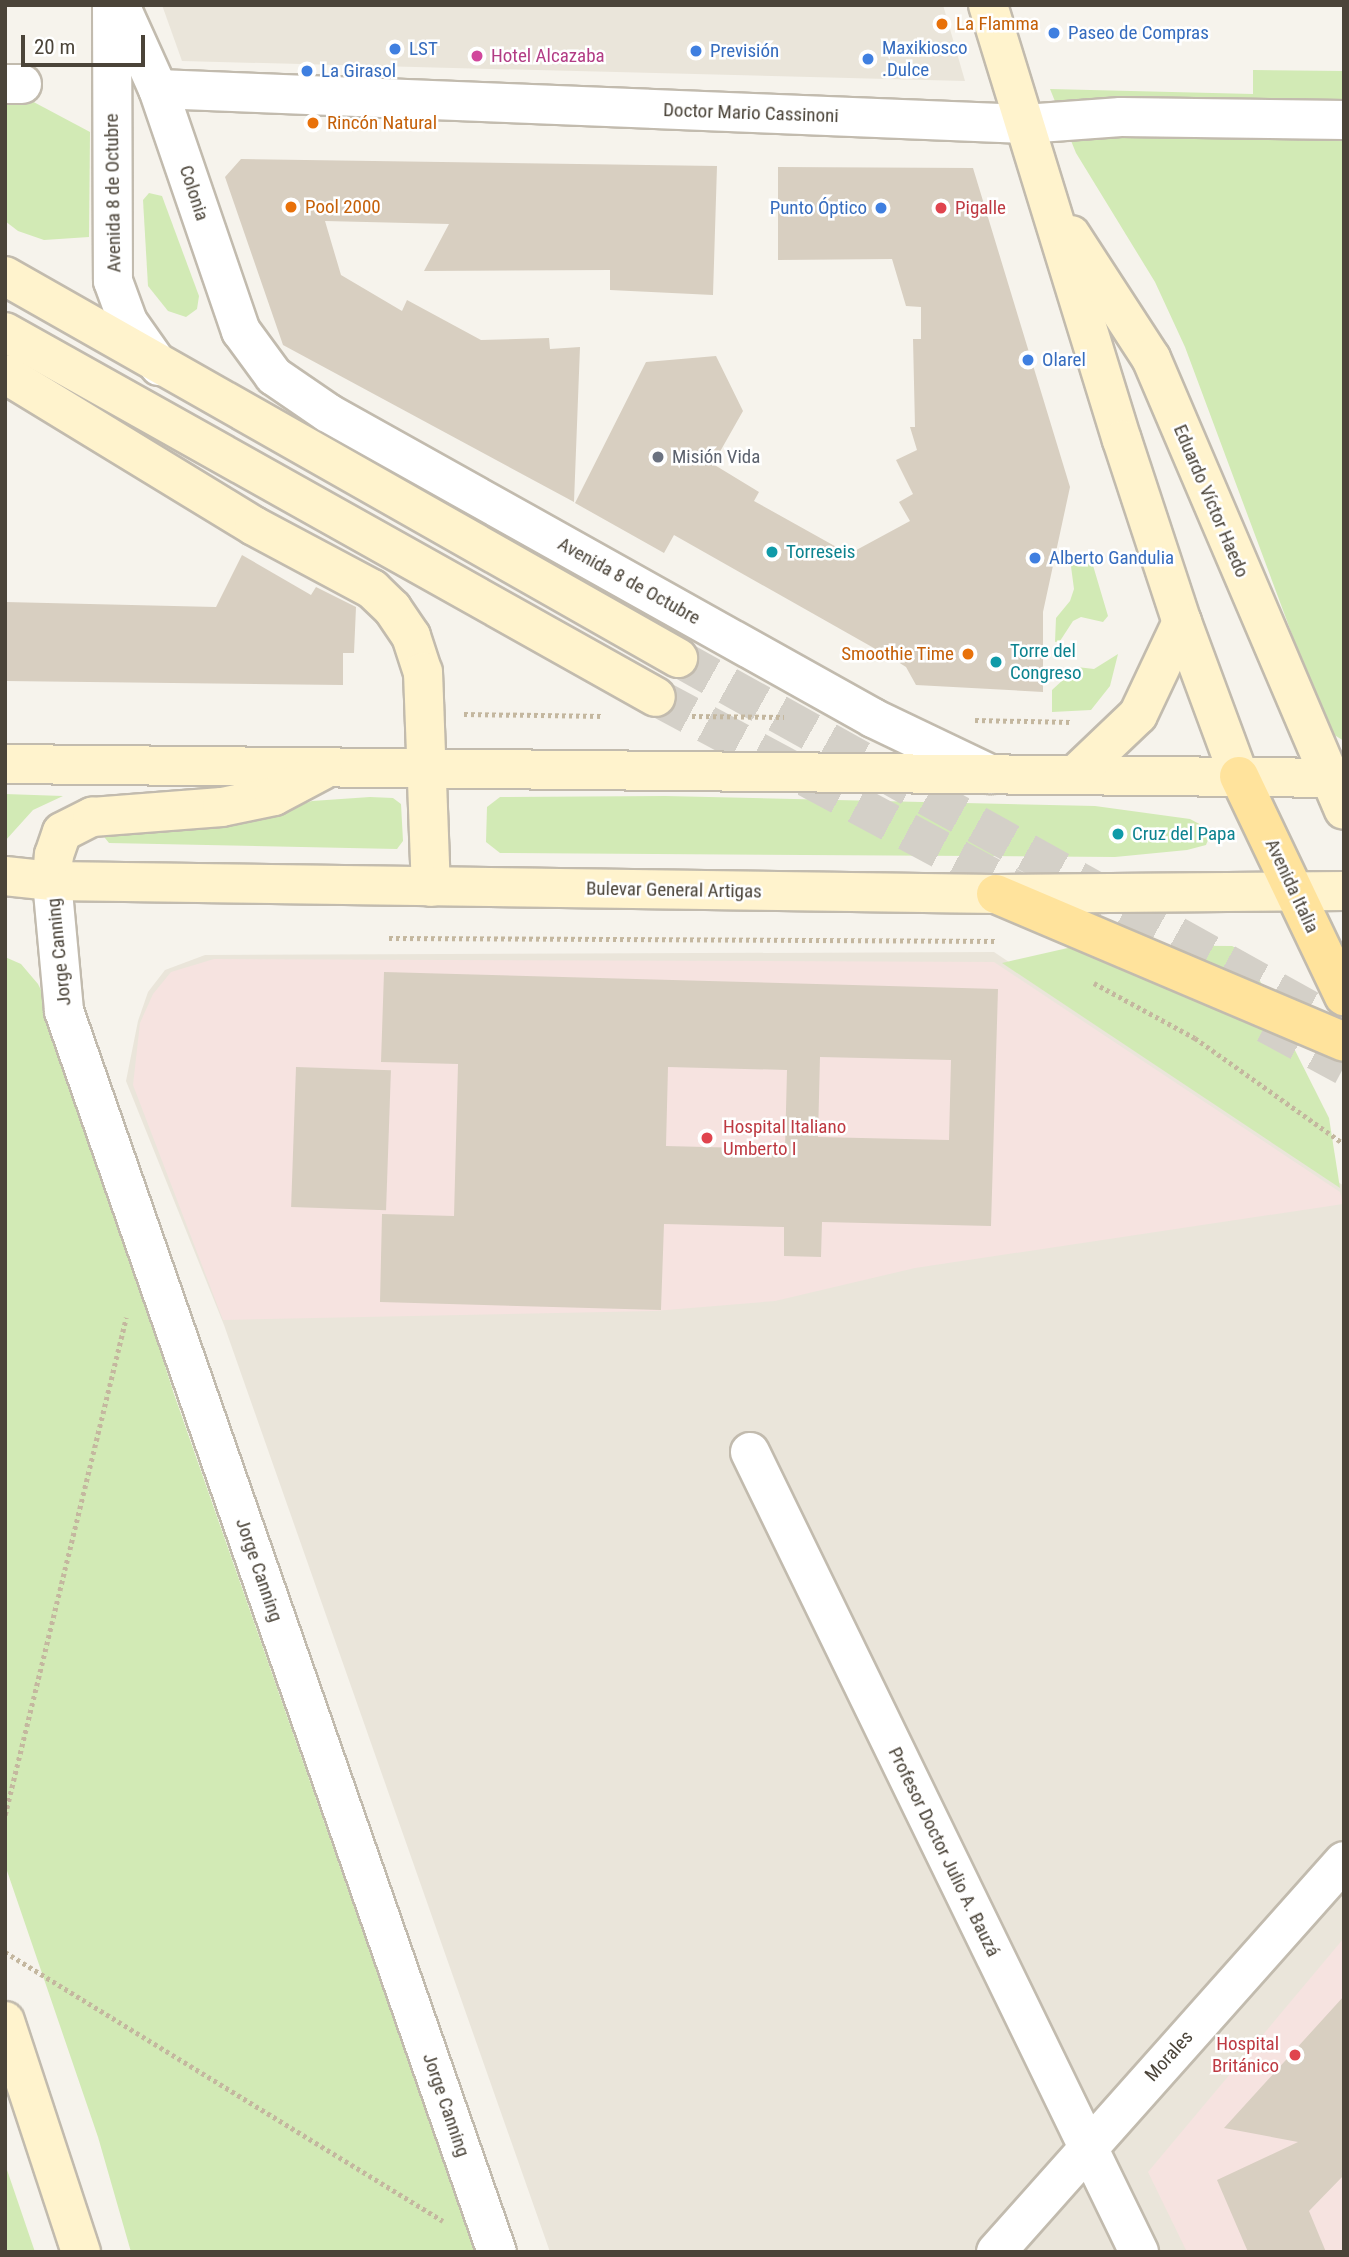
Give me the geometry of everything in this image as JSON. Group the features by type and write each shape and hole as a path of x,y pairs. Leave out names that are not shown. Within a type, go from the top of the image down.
{"main road":[{"name":"Eduardo Víctor Haedo","path":"988,5 1182,622 1239,776"},
{"name":"Eduardo Víctor Haedo","path":"1051,208 1151,358 1335,778 1344,810"},
{"name":"Avenida 8 de Octubre","path":"5,276 160,368 678,658"},
{"path":"5,332 670,707"},
{"path":"5,374 254,526 372,590 392,608 411,636 423,672 431,887"},
{"path":"1077,773 1138,715 1182,622"},
{"path":"5,764 1077,773 1335,778"},
{"path":"52,881 62,832 92,817 235,804 274,796 327,768"},
{"name":"Avenida Italia","path":"1239,776 1344,996"},
{"name":"Bulevar General Artigas","path":"5,876 52,881 996,894 1344,891"},
{"path":"996,894 1344,1042"},
{"path":"5,2021 81,2252"}],"street":[{"name":"Avenida 8 de Octubre","path":"112,5 113,281 128,322 160,368"},
{"name":"Colonia","path":"120,5 158,89 241,331 274,376"},
{"name":"Doctor Mario Cassinoni","path":"158,89 1025,124 1121,117 1344,120"},
{"name":"Avenida 8 de Octubre","path":"274,376 328,413 873,718 990,774"},
{"name":"Jorge Canning","path":"52,881 64,1011 497,2252"},
{"name":"Profesor Doctor Julio A. Bauzá","path":"750,1452 1139,2252"},
{"name":"Morales","path":"996,2252 1344,1861"}],"path":[{"path":"670,707 792,717"},
{"path":"425,714 615,716"},
{"path":"964,720 1086,722"},
{"path":"389,938 1003,941"},
{"path":"1088,980 1195,1038 1344,1144"},
{"path":"5,1815 128,1309"},
{"path":"5,1952 445,2223"}],"shaded area":[{"path":"162,5 943,5 965,81 182,61"},
{"path":"994,952 1344,1186 1344,2252 550,2252 224,1325 126,1081 138,1021 148,992 165,970 205,955"},
{"name":"Hospital Italiano Umberto I","path":"214,959 994,962 1340,1192 1343,1204 915,1268 775,1301 654,1311 223,1320 133,1085 140,1023 153,994 171,972"},
{"name":"Hospital Británico","path":"1344,1938 1344,2252 1187,2252 1148,2172"}],"green space":[{"path":"1253,70 1344,71 1344,741 1328,731 1185,347 1155,282 1076,153 1050,89 1253,94"},
{"path":"5,98 28,99 90,132 89,237 44,240 18,231 5,221"},
{"path":"149,193 162,196 199,296 197,309 186,317 168,311 148,286 143,200"},
{"path":"1089,552 1108,616 1103,622 1081,617 1073,621 1060,641 1055,642 1056,618 1070,601 1074,589 1070,559"},
{"path":"1118,654 1110,686 1091,710 1052,712 1052,690 1077,667 1094,669"},
{"path":"5,794 63,796 33,810 5,841"},
{"path":"665,796 1095,806 1190,819 1205,827 1208,840 1206,845 1187,850 1115,857 500,853 486,842 487,807 500,797"},
{"path":"393,798 401,804 403,841 397,849 109,843 101,833 268,816 312,801"},
{"path":"1081,945 1232,946 1246,953 1329,1118 1340,1188 1002,963"},
{"path":"5,957 21,964 38,984 53,1015 174,1394 475,2252 131,2252 98,2137 5,1865"},
{"path":"5,2164 35,2252 5,2252"}],"building":[{"path":"241,159 717,166 713,295 610,290 610,270 424,271 449,224 325,221 341,275 402,311 407,300 481,340 549,338 550,349 580,347 574,502 283,345 225,177"},
{"path":"778,167 973,168 1070,487 1043,612 1043,692 916,685 906,667 895,660 674,535 664,553 575,503 646,362 716,356 743,411 713,464 759,492 754,501 849,554 910,521 899,502 913,494 896,460 917,450 910,427 915,427 913,339 921,339 921,307 906,306 892,259 778,260"},
{"path":"242,555 311,595 316,587 356,607 354,653 343,653 343,685 5,681 5,602 216,607"},
{"path":"384,972 998,989 991,1226 822,1222 821,1257 784,1256 784,1227 664,1224 661,1310 380,1302 382,1214 454,1216 458,1064 381,1062","holes":["820,1057 951,1060 949,1140 818,1137","668,1067 787,1070 785,1149 666,1146"]},
{"path":"296,1067 391,1070 386,1210 291,1207"},
{"path":"1344,1996 1344,2175 1309,2211 1326,2252 1248,2252 1217,2180 1298,2142 1224,2128"}],"tunnel":[{"path":"678,658 1330,1021"},
{"path":"656,697 1034,900"},
{"path":"1266,1024 1344,1066"}],"place":[{"name":"La Flamma","path":"942,24"},
{"name":"Paseo de Compras","path":"1054,33"},
{"name":"LST","path":"395,49"},
{"name":"Previsión","path":"696,51"},
{"name":"Hotel Alcazaba","path":"477,56"},
{"name":"Maxikiosco .Dulce","path":"868,59"},
{"name":"La Girasol","path":"307,71"},
{"name":"Rincón Natural","path":"313,123"},
{"name":"Pool 2000","path":"291,207"},
{"name":"Punto Óptico","path":"881,208"},
{"name":"Pigalle","path":"941,208"},
{"name":"Olarel","path":"1028,360"},
{"name":"Misión Vida","path":"658,457"},
{"name":"Torreseis","path":"772,552"},
{"name":"Alberto Gandulia","path":"1035,558"},
{"name":"Smoothie Time","path":"968,654"},
{"name":"Torre del Congreso","path":"996,662"},
{"name":"Cruz del Papa","path":"1118,834"},
{"name":"Hospital Italiano Umberto I","path":"707,1138"},
{"name":"Hospital Británico","path":"1295,2055"}]}
